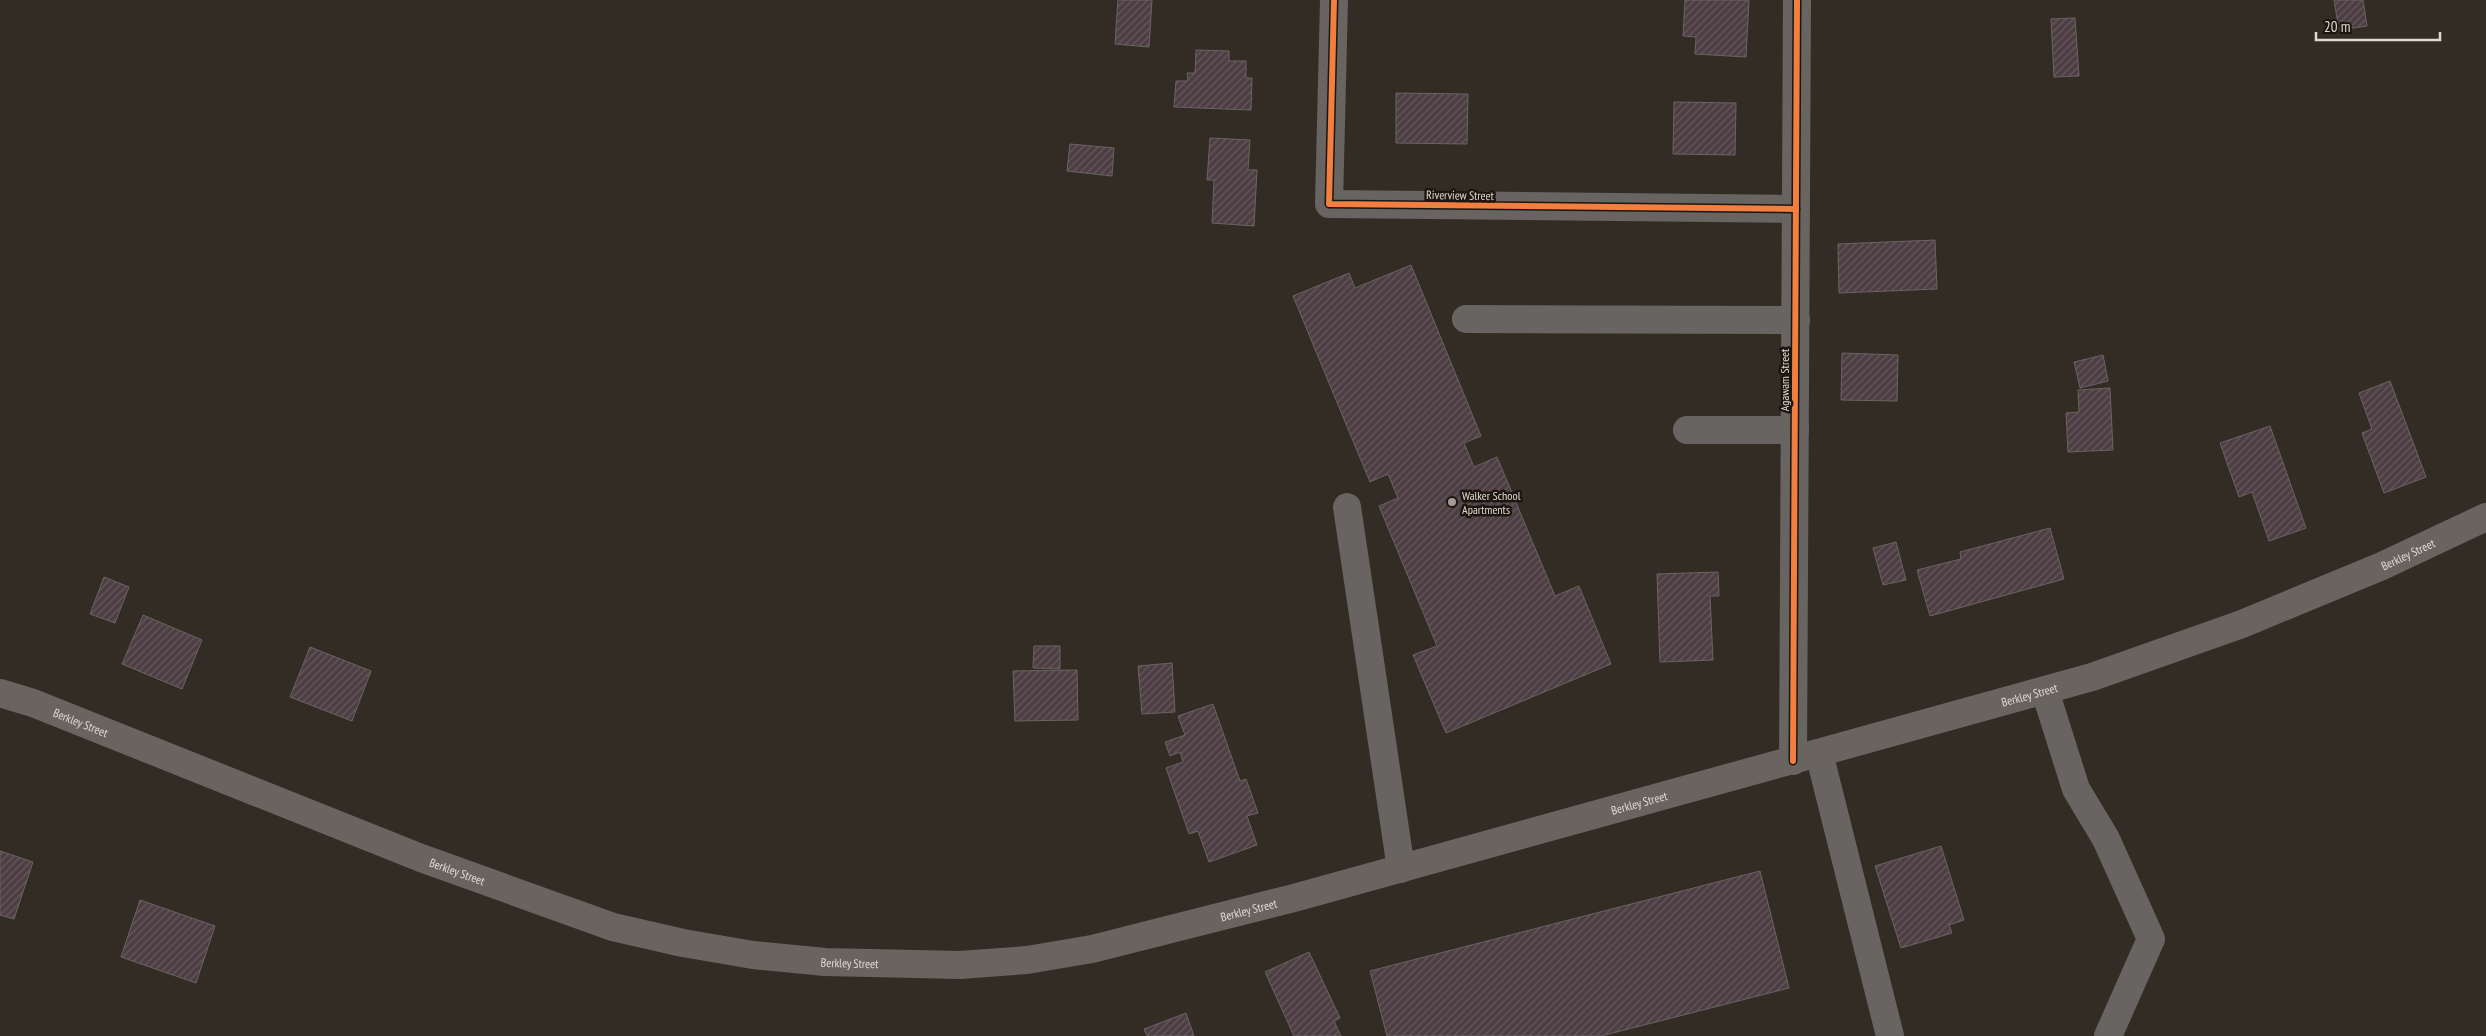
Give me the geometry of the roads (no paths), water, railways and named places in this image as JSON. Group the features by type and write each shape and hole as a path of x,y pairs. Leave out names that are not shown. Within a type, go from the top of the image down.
{"main road":[{"name":"Berkley Street","path":"0,692 33,703 421,858 541,903 613,927 683,943 753,954 825,962 960,966 1028,960 1101,947 1401,869 2045,690 2169,652 2242,624 2382,566 2486,517"}],"street":[{"name":"Riverview Street","path":"1334,0 1329,204 1796,209"},
{"name":"Agawam Street","path":"1793,761 1798,0"},
{"path":"1466,319 1796,320"},
{"path":"1687,430 1795,430"},
{"path":"1347,507 1401,869"},
{"path":"2045,690 2076,789 2106,839 2151,939 2108,1036"},
{"path":"1819,753 1890,1036"}],"place":[{"name":"Walker School Apartments","path":"1452,502"}]}
